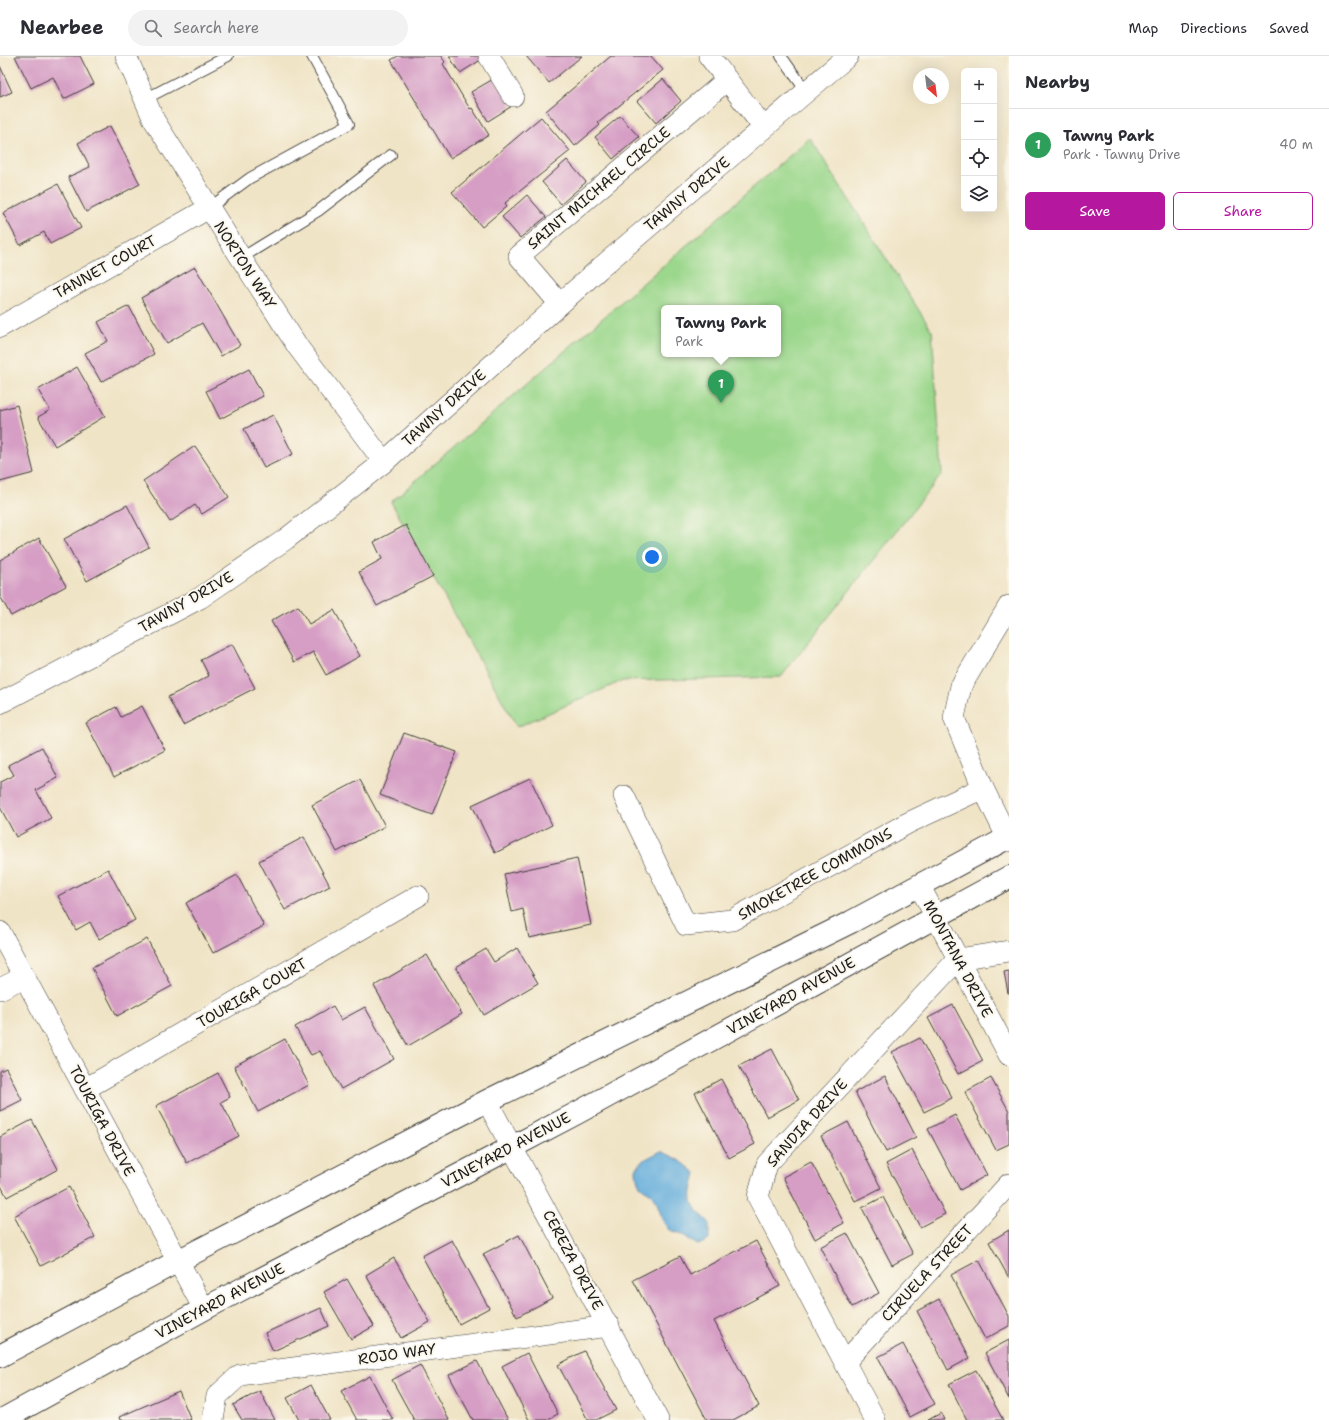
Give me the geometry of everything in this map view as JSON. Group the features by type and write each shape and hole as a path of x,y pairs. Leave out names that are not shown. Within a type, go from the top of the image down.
{"street":[{"name":"NORTON WAY","path":"126,56 154,120 209,208 298,347 384,462"},
{"path":"489,56 513,96"},
{"path":"709,56 764,128"},
{"name":"TAWNY DRIVE","path":"0,703 200,598 286,539 384,462 560,304 848,56"},
{"name":"SAINT MICHAEL CIRCLE","path":"560,304 519,256 727,80"},
{"name":"TANNET COURT","path":"0,326 209,208"},
{"path":"0,1356 178,1261 487,1101 851,922 1008,839 982,788 954,718 961,686 1009,606"},
{"name":"SMOKETREE COMMONS","path":"624,796 686,925 732,920 908,823 982,788"},
{"name":"VINEYARD AVENUE","path":"2,1420 204,1309 512,1147 1009,876"},
{"name":"MONTANA DRIVE","path":"919,885 1009,1054"},
{"name":"TOURIGA COURT","path":"85,1089 418,896"},
{"name":"TOURIGA DRIVE","path":"0,932 204,1309"},
{"path":"958,959 1009,951"},
{"name":"SANDIA DRIVE","path":"875,1420 758,1197 767,1164 958,959"},
{"path":"0,989 24,977"},
{"name":"CEREZA DRIVE","path":"487,1101 609,1326 658,1420"},
{"name":"CIRUELA STREET","path":"845,1362 1009,1184"},
{"name":"ROJO WAY","path":"214,1420 217,1396 240,1375 609,1326"}],"lane":[{"path":"145,98 228,56"},
{"path":"209,208 250,178 349,124 312,56"},
{"path":"782,56 806,92"},
{"path":"241,258 318,211 391,155"}],"green space":[{"path":"810,138 932,331 942,474 781,677 622,681 517,727 391,502"}],"water":[{"path":"661,1151 678,1159 696,1173 692,1189 692,1200 697,1210 709,1222 709,1240 698,1245 677,1233 671,1232 663,1221 653,1196 641,1187 637,1178 636,1169 642,1161"}],"building":[{"path":"15,56 80,56 94,84 64,99 53,77 31,88"},
{"path":"398,56 441,56 445,62 443,64 470,109 472,108 489,135 450,158 391,60"},
{"path":"449,56 482,56 484,58 460,73"},
{"path":"526,56 582,56 549,83"},
{"path":"611,56 651,56 663,70 598,123 600,125 575,146 546,111"},
{"path":"0,66 12,92 0,97"},
{"path":"495,78 512,106 488,121 471,92"},
{"path":"663,79 681,101 656,123 637,101"},
{"path":"620,116 639,137 613,159 595,137"},
{"path":"541,117 570,151 505,203 507,206 482,227 452,192"},
{"path":"110,126 140,184 86,212 68,177 90,167 78,143"},
{"path":"567,160 586,182 561,204 542,182"},
{"path":"58,184 81,228 50,244 44,232 20,245 3,213"},
{"path":"527,195 546,217 520,238 502,217"},
{"path":"195,267 240,345 221,356 202,323 167,343 141,298"},
{"path":"129,306 154,354 101,382 85,353 108,341 98,322"},
{"path":"77,367 105,416 55,446 38,417 50,410 38,390"},
{"path":"249,369 263,396 220,419 206,391"},
{"path":"17,405 34,473 0,482 0,410"},
{"path":"273,415 293,454 264,468 244,429"},
{"path":"195,446 229,497 202,514 195,505 170,522 143,481"},
{"path":"127,505 149,547 87,581 64,539"},
{"path":"406,525 433,576 377,606 359,572 382,559 374,542"},
{"path":"39,538 66,586 11,616 0,596 0,560"},
{"path":"298,606 309,624 334,610 360,656 326,675 313,652 294,662 271,621"},
{"path":"232,644 255,688 183,725 168,697 209,676 201,660"},
{"path":"142,706 165,750 114,777 86,723 116,707 121,717"},
{"path":"404,733 457,752 432,815 380,795"},
{"path":"42,747 58,778 36,790 51,818 16,837 0,807 0,782 14,775 8,765"},
{"path":"530,778 552,825 495,853 472,805"},
{"path":"360,780 385,826 337,852 312,805"},
{"path":"304,837 330,886 285,910 259,861"},
{"path":"577,858 591,925 529,938 523,909 512,912 504,874"},
{"path":"108,869 135,920 99,939 90,922 76,930 58,896"},
{"path":"237,875 264,926 213,953 186,903"},
{"path":"147,939 172,986 117,1016 92,968"},
{"path":"517,948 538,983 484,1015 456,967 486,949 494,962"},
{"path":"427,955 462,1014 408,1046 374,986"},
{"path":"1009,971 1009,993 1008,993 1004,972"},
{"path":"953,1005 983,1061 958,1074 928,1018"},
{"path":"333,1006 341,1020 365,1007 394,1059 341,1089 320,1051 311,1055 295,1027"},
{"path":"920,1038 952,1098 924,1112 892,1052"},
{"path":"285,1039 309,1085 258,1112 234,1066"},
{"path":"772,1049 799,1100 767,1117 739,1066"},
{"path":"6,1068 22,1100 0,1111 0,1071"},
{"path":"218,1073 230,1097 221,1102 239,1136 187,1163 156,1106"},
{"path":"885,1076 916,1137 886,1152 855,1092"},
{"path":"991,1078 1009,1111 1009,1144 996,1150 965,1092"},
{"path":"721,1079 755,1144 729,1158 695,1093"},
{"path":"955,1115 987,1175 960,1190 928,1129"},
{"path":"32,1120 58,1169 7,1197 0,1184 0,1137"},
{"path":"848,1122 881,1188 855,1201 821,1136"},
{"path":"912,1150 945,1214 920,1227 886,1164"},
{"path":"811,1162 844,1223 815,1239 783,1177"},
{"path":"69,1187 95,1237 41,1266 14,1216"},
{"path":"883,1197 913,1254 892,1265 862,1208"},
{"path":"1009,1230 1009,1278 989,1242"},
{"path":"847,1233 879,1293 852,1307 820,1247"},
{"path":"519,1235 552,1298 517,1317 483,1254"},
{"path":"452,1240 489,1308 459,1324 422,1256"},
{"path":"756,1241 780,1286 714,1321 759,1406 733,1420 707,1420 633,1280 680,1256 690,1275"},
{"path":"394,1258 430,1322 401,1338 366,1275"},
{"path":"979,1260 1009,1316 1009,1326 985,1339 951,1275"},
{"path":"347,1279 374,1326 351,1339 324,1292"},
{"path":"939,1299 970,1358 948,1370 917,1311"},
{"path":"321,1308 329,1326 273,1351 265,1333"},
{"path":"1009,1340 1009,1399 985,1353"},
{"path":"903,1344 935,1404 910,1417 878,1357"},
{"path":"584,1351 616,1410 596,1420 588,1420 558,1365"},
{"path":"527,1353 558,1414 546,1420 529,1420 502,1366"},
{"path":"477,1361 508,1420 473,1420 449,1375"},
{"path":"420,1365 449,1420 414,1420 392,1380"},
{"path":"976,1370 1003,1420 967,1420 949,1384"},
{"path":"370,1376 393,1420 357,1420 341,1391"},
{"path":"311,1385 330,1420 299,1420 287,1398"},
{"path":"179,1391 191,1420 120,1420 119,1417"},
{"path":"260,1391 275,1420 242,1420 233,1405"},
{"path":"941,1413 944,1420 928,1420"}],"place":[{"name":"Tawny Park","path":"721,403"}]}
